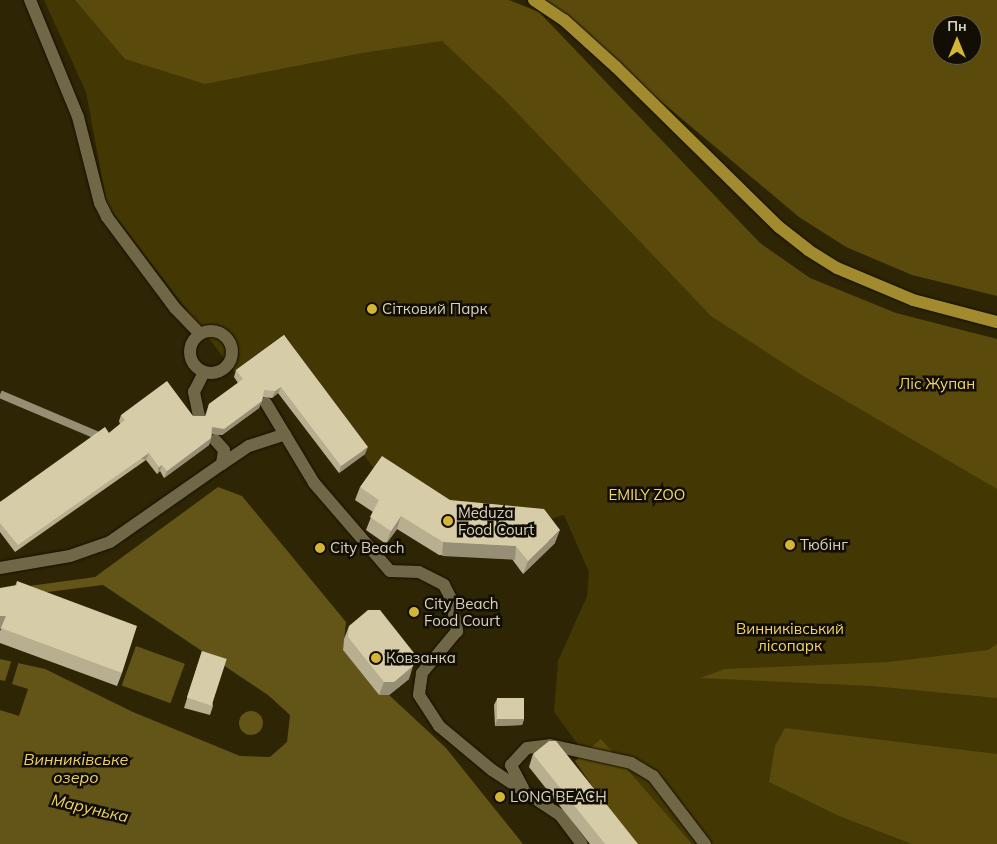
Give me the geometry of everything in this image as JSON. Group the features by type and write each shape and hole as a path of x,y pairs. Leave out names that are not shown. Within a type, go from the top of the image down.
{"main road":[{"path":"534,0 564,20 616,67 779,227 808,250 837,268 913,300 997,322"}],"street":[{"path":"30,0 78,117 100,204 107,217 175,308 200,334"},
{"path":"211,332 223,336 231,352 222,369 204,372 194,364 190,352 200,334 211,332"},
{"path":"199,416 194,392 204,372"},
{"path":"266,403 314,483 390,571 420,572 444,585 451,599 457,631 422,673 420,695 439,726 524,791 560,815 582,844"},
{"path":"0,568 70,556 110,542 249,446 285,434"},
{"path":"216,440 224,450 222,464"},
{"path":"524,791 511,765 527,748 550,745 631,763 653,776 705,844"}],"green space":[{"name":"Винниківський лісопарк","path":"44,0 464,0 997,438 997,844 651,844 554,712 558,661 587,596 589,572 564,515 540,522 450,515 375,470 280,343 236,374 107,205 86,92"},
{"name":"Ліс Жупан","path":"75,0 509,0 539,12 760,243 810,278 896,313 997,339 997,489 800,374 711,316 505,100 442,41 362,53 205,84 125,59"},
{"path":"540,0 997,0 997,296 912,275 846,247 799,217"},
{"path":"997,644 997,698 872,686 700,678 725,669 889,662 988,650"},
{"path":"785,728 997,754 997,844 912,844 839,816 769,782 775,746"},
{"path":"601,739 692,844 632,844 575,761"}],"water":[{"name":"Винниківське озеро","path":"218,487 242,496 346,622 343,650 379,695 389,695 446,748 523,844 0,844 0,659 45,669 133,712 240,756 270,757 287,742 290,715 268,695 103,585 0,598 0,590 95,577"},
{"path":"136,646 185,664 170,703 122,685"},
{"path":"251,711 256,712 262,718 262,728 256,734 251,735 246,734 240,728 239,723 240,718 246,712"}],"pier":[{"path":"12,659 19,661 12,684 28,689 19,716 0,710 0,680 5,681"}],"building":[{"path":"284,335 368,447 341,466 281,387 275,391 264,390 262,401 224,429 212,427 211,438 167,471 162,465 159,467 149,453 18,545 0,523 0,502 105,427 109,433 125,420 121,415 167,381 193,416 206,416 209,404 243,379 236,370"},
{"name":"Meduza Food Court","path":"382,456 450,500 544,509 560,530 528,561 516,546 443,542 401,516 391,531 370,517 379,500 360,487"},
{"path":"17,581 137,626 122,673 1,628 6,616 0,616 0,588 17,585"},
{"name":"Ковзанка","path":"368,610 380,610 414,653 413,666 394,682 384,682 348,637 349,626"},
{"path":"202,651 227,659 212,706 187,698"},
{"path":"497,698 524,698 524,719 497,719"},
{"path":"549,741 556,741 638,844 605,844 533,754"}],"place":[{"name":"Сітковий Парк","path":"372,309"},
{"name":"Meduza Food Court","path":"448,521"},
{"name":"Тюбінг","path":"790,545"},
{"name":"City Beach","path":"320,548"},
{"name":"City Beach Food Court","path":"414,612"},
{"name":"Ковзанка","path":"376,658"},
{"name":"LONG BEACH","path":"500,797"}],"park label":[{"name":"EMILY ZOO","path":"647,495"}],"water label":[{"name":"Марунька","path":"90,808"}]}
